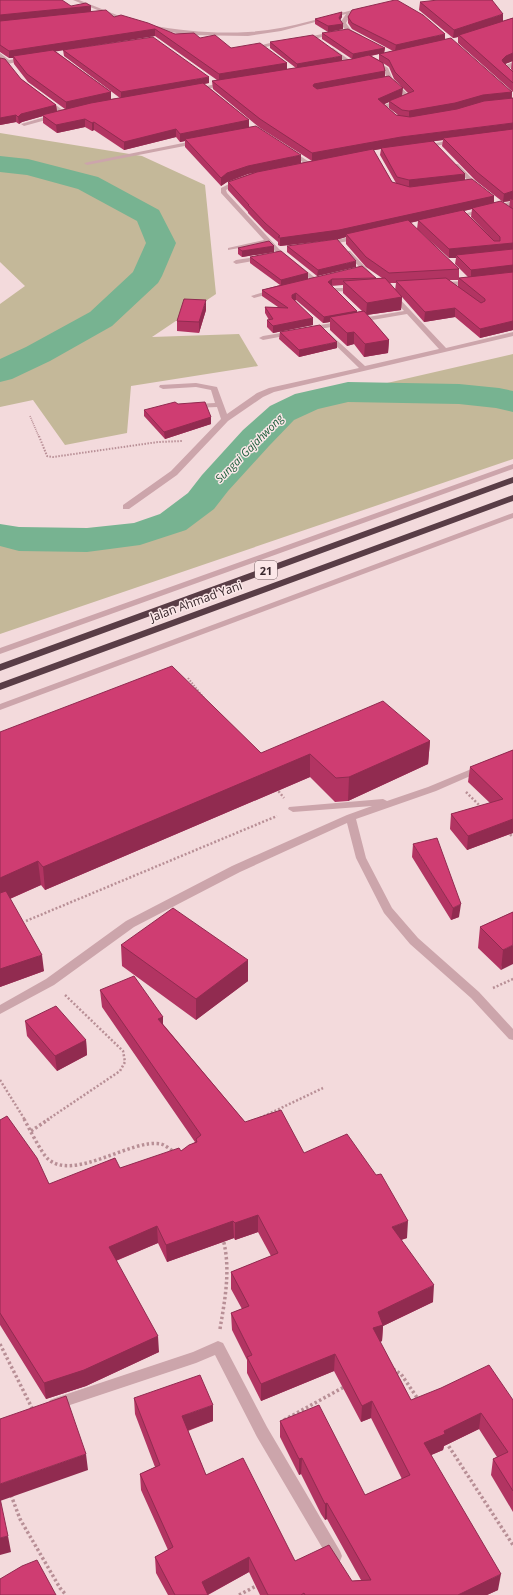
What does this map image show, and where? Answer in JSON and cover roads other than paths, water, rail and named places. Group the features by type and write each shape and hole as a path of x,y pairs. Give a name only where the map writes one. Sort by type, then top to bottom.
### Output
{"highway":[{"name":"Jalan Ahmad Yani","path":"0,668 513,480"},
{"name":"Jalan Ahmad Yani","path":"0,687 513,498"}],"street":[{"path":"75,0 108,14 138,24"},
{"path":"254,40 280,29 371,7"},
{"path":"350,12 343,23 349,31 362,38"},
{"path":"101,15 108,14"},
{"path":"145,26 186,33 254,40 291,41"},
{"path":"299,40 349,31"},
{"path":"171,36 186,33"},
{"path":"314,37 321,42"},
{"path":"254,40 266,50"},
{"path":"327,46 352,64"},
{"path":"0,55 8,62 11,70"},
{"path":"0,64 35,58"},
{"path":"379,58 368,61 386,69 390,81 409,98 384,105 382,107 393,116"},
{"path":"345,65 359,62"},
{"path":"509,77 506,69 508,66 513,64"},
{"path":"382,82 390,81"},
{"path":"190,90 215,83 232,83"},
{"path":"205,87 211,92"},
{"path":"40,96 64,114"},
{"path":"24,124 72,113"},
{"path":"420,146 466,140"},
{"path":"87,163 203,141"},
{"path":"434,144 440,149"},
{"path":"281,146 311,165"},
{"path":"451,161 484,192"},
{"path":"304,166 318,163"},
{"path":"247,178 225,187 223,189 224,193 280,252 319,280 308,282"},
{"path":"465,184 473,183"},
{"path":"449,219 497,203 513,203"},
{"path":"497,203 509,212"},
{"path":"464,215 469,221"},
{"path":"316,245 367,236"},
{"path":"230,249 268,241"},
{"path":"339,242 359,270 375,278"},
{"path":"236,262 267,257"},
{"path":"431,284 466,280 482,282"},
{"path":"446,283 457,292"},
{"path":"254,296 285,288"},
{"path":"394,288 387,288 444,350"},
{"path":"335,291 364,289"},
{"path":"263,338 361,317 409,312"},
{"path":"318,325 363,368"},
{"path":"126,507 174,473 225,419 260,395 272,390 363,368 513,334"},
{"path":"163,387 211,387 214,389 225,419"},
{"path":"185,407 219,405"},
{"path":"3,650 513,466"},
{"path":"0,707 513,515"},
{"path":"0,1010 50,982 92,950 130,924 236,869 351,817 397,801 493,763"},
{"path":"293,809 397,801"},
{"path":"351,817 361,858 388,910 414,941 475,995 513,1036"},
{"path":"33,1411 196,1357 218,1347 262,1432 343,1568"}],"waterway":[{"name":"Sungai Gajahwong","path":"0,164 28,167 88,183 149,216 161,243 147,276 101,319 38,354 0,372"},
{"name":"Sungai Gajahwong","path":"0,535 19,539 87,540 140,534 173,522 201,501 215,483 256,438 282,413 307,401 348,392 459,394 499,398 513,402"}]}
